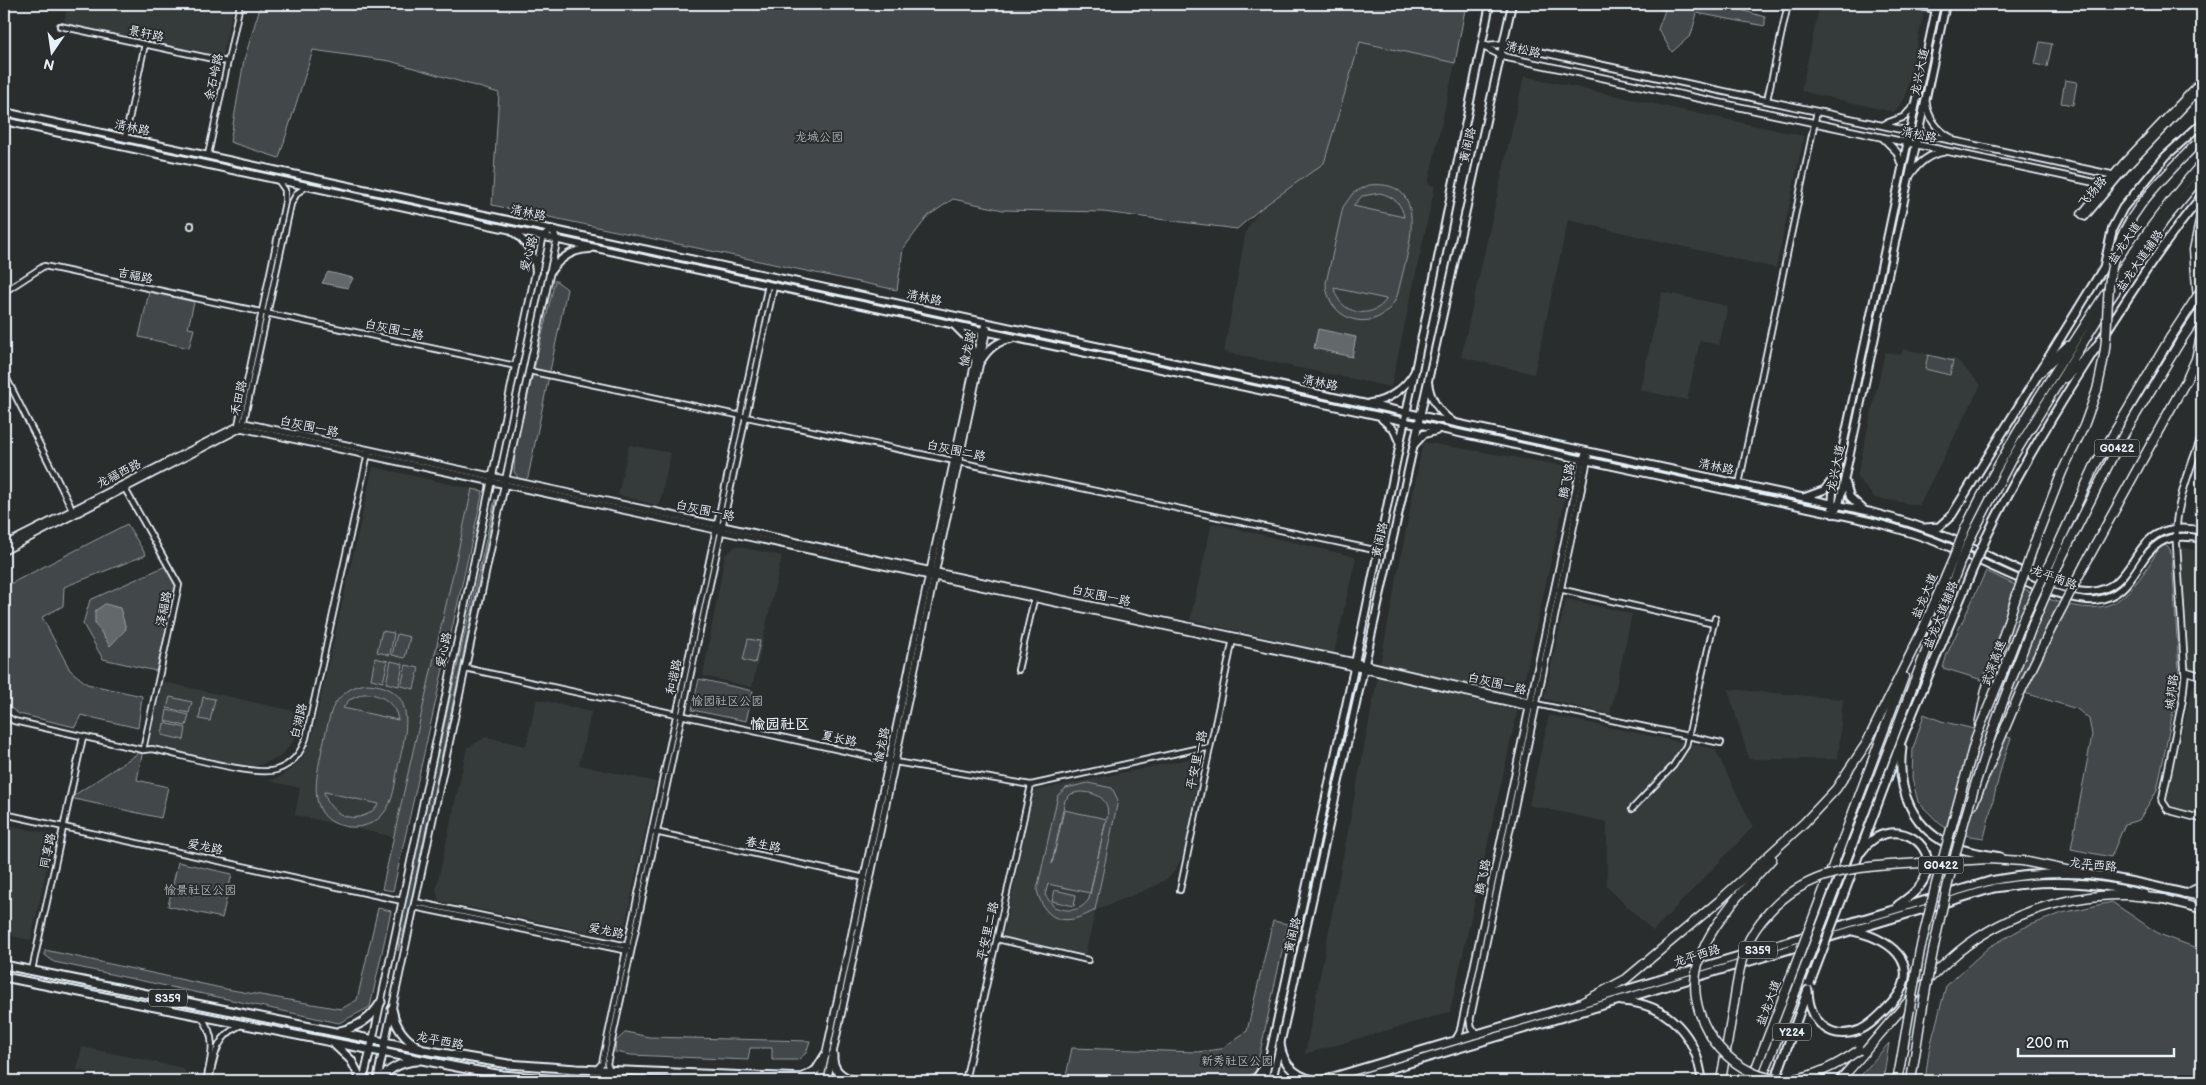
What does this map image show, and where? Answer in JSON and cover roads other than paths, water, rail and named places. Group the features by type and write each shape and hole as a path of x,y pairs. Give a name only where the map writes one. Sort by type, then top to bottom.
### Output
{"highway":[{"path":"1976,737 1994,666 2037,536 2062,472 2084,426 2097,390 2104,353 2110,275 2119,243 2128,222 2142,203 2202,138"},
{"name":"盐龙大道","path":"1761,1081 1958,559 2003,455 2140,240 2202,163"},
{"name":"盐龙大道","path":"1969,531 2054,389 2134,264 2164,221 2202,175"},
{"path":"1966,820 2028,676 2051,629 2187,379 2196,359 2201,336 2194,250 2202,212"},
{"name":"武深高速","path":"1897,1081 1920,950 1976,737 2023,620 2095,465 2170,338 2202,289"},
{"name":"武深高速","path":"1910,1081 1939,921 1966,820 2014,673 2061,559 2123,436 2202,308"},
{"path":"2038,374 2077,338"},
{"path":"2054,389 2095,349"},
{"name":"盐龙大道","path":"1751,1081 1922,631 1958,559"},
{"path":"1861,1052 1817,1073 1782,1080 1742,1067 1717,1046 1704,1026 1698,1006 1695,982 1696,971 1707,940 1738,896 1771,857 1836,789 1856,761 1922,631"},
{"path":"1582,1002 1611,988 1640,967 1771,857"},
{"path":"1721,1081 1740,968 1750,938 1764,917 1785,896 1809,881 1838,871 1988,859 2023,861 2084,874"},
{"path":"1839,1081 1861,1052 1951,958 1987,932 2014,918 2058,903 2127,895 2164,899"}],"main road":[{"name":"黄阁路","path":"1264,1081 1379,552 1490,4"},
{"name":"黄阁路","path":"1272,1081 1512,4"},
{"name":"龙兴大道","path":"1833,514 1839,505 1846,474 1946,4"},
{"name":"龙兴大道","path":"1833,514 1831,504 1937,7"},
{"name":"清林路","path":"4,112 1871,512"},
{"name":"清林路","path":"4,121 1833,514 1896,528 1947,546"},
{"name":"盐龙大道辅路","path":"1925,528 1938,527 1952,515 2104,267 2113,227 2123,208 2166,156 2202,124"},
{"name":"盐龙大道辅路","path":"1775,1081 1904,734 1986,538 2023,466 2095,349 2162,247 2202,196"},
{"path":"505,228 516,234 530,249 536,272"},
{"path":"550,272 560,260 575,251 598,248"},
{"path":"949,324 959,328 969,340 978,360 1000,342 1018,338"},
{"path":"1366,404 1374,403 1396,392 1407,382 1417,367"},
{"path":"1428,377 1430,392 1436,406 1446,417 1458,424"},
{"path":"1320,404 1322,394"},
{"path":"1374,415 1389,424 1394,430 1400,443 1400,451"},
{"path":"1411,453 1418,439 1424,434 1446,431"},
{"path":"1840,462 1848,464"},
{"path":"1800,497 1809,496 1824,490 1834,480 1838,472"},
{"path":"1846,474 1847,491 1850,497 1862,508 1871,512"},
{"name":"龙平南路","path":"1871,512 1925,528 2046,581 2086,592 2105,589 2117,582 2126,573 2144,545 2164,530 2199,531"},
{"name":"龙平南路","path":"1947,546 2064,596 2075,599 2097,600 2122,588 2156,544 2166,538 2202,539"},
{"path":"1904,734 1900,770 1902,786 1911,810 1926,829 1941,840 1958,848 2023,861"},
{"path":"1857,858 1871,841 1886,833 1903,833 1918,841 1926,857 1927,865 1924,880 1914,893 1893,909"},
{"name":"龙平西路","path":"1321,1081 1971,885 2008,878 2049,874 2084,874 2118,879 2202,897"},
{"name":"龙平西路","path":"1349,1081 1973,893 2037,882 2095,883 2202,909"},
{"path":"2183,905 2184,894"},
{"path":"1809,986 1810,1011 1818,1022 1830,1029 1844,1032 1867,1027 1897,997 1906,976 1903,959 1898,952 1881,940 1850,930"},
{"name":"龙平西路","path":"4,964 424,1050 508,1064 596,1070 879,1081"},
{"name":"龙平西路","path":"4,977 425,1061 503,1075 568,1081"},
{"path":"1616,1001 1640,1004 1661,1013 1677,1023 1693,1046 1702,1081"},
{"path":"332,1031 348,1029 362,1022 373,1014 381,1002"},
{"path":"392,1009 394,1018 401,1031 414,1044 424,1050"},
{"name":"爱心路","path":"363,1079 373,1039"},
{"name":"爱心路","path":"378,1080 386,1042"},
{"path":"330,1043 339,1048 351,1060 363,1079 368,1071 376,1073 378,1080 398,1066 413,1061 425,1061"},
{"path":"1280,1044 1284,1060 1292,1070 1306,1078 1321,1081"},
{"path":"797,1078 805,1077 816,1070 829,1055 839,1073 855,1080"},
{"path":"1255,1081 1268,1061"}],"street":[{"name":"余石岭路","path":"208,155 240,4"},
{"path":"1767,100 1788,4"},
{"path":"1906,4 1937,7"},
{"name":"景轩路","path":"60,26 227,62"},
{"path":"125,138 145,44"},
{"name":"清松路","path":"1482,46 1503,44 2115,176"},
{"name":"清松路","path":"1482,46 1500,56 2108,186"},
{"name":"飞扬路","path":"2108,186 2081,214 2085,217 2108,186 2115,176 2202,80"},
{"name":"飞扬路","path":"2115,176 2202,88"},
{"path":"1925,100 1934,123 1948,136 1957,141"},
{"path":"1881,125 1890,124 1904,117 1916,103"},
{"path":"1739,484 1817,111"},
{"path":"1882,137 1897,152 1902,170"},
{"path":"1908,180 1915,168 1926,158 1938,153 1951,152"},
{"name":"禾田路","path":"241,425 285,202 285,190 277,180"},
{"name":"禾田路","path":"241,425 268,314 291,204 297,192 308,186"},
{"name":"爱心路","path":"373,1039 536,272 544,237 552,229 557,240 386,1042"},
{"name":"吉福路","path":"4,292 44,266 268,314"},
{"name":"和谐路","path":"596,1070 602,1063 628,949 719,531 740,416 771,286"},
{"name":"和谐路","path":"720,524 746,417 771,286"},
{"name":"白灰围二路","path":"268,314 516,366"},
{"name":"愉龙路","path":"824,1080 986,322"},
{"path":"1067,349 1069,340"},
{"name":"白灰围二路","path":"529,370 1379,552"},
{"path":"4,373 74,512"},
{"name":"白灰围一路","path":"241,425 492,478 719,531 1034,595 1532,704"},
{"name":"龙福西路","path":"4,551 74,512 241,425"},
{"path":"2175,529 2188,475 2202,436"},
{"name":"腾飞路","path":"1454,1041 1460,1032 1587,451"},
{"name":"白湖路","path":"4,715 14,721 83,737 144,750 152,749 257,772 276,770 284,766 298,754 306,738 368,452"},
{"name":"白灰围一路","path":"505,481 720,524 933,574"},
{"name":"泽福路","path":"123,486 179,585 144,750"},
{"name":"龙福西路","path":"4,545 74,512"},
{"name":"城邦路","path":"2175,529 2185,672 2182,702 2162,801 2168,810 2202,819"},
{"path":"1558,588 1714,624"},
{"path":"1018,670 1034,595"},
{"path":"1632,809 1680,757 1688,736 1715,618"},
{"name":"平安里一路","path":"1180,890 1233,638"},
{"name":"夏长路","path":"465,668 892,761 1030,786 1195,749 1210,748"},
{"path":"2185,672 2202,676"},
{"path":"1532,704 1721,743"},
{"name":"腾飞路","path":"1478,1034 1471,1028 1470,1019 1532,704"},
{"name":"同享路","path":"32,970 83,737"},
{"name":"平安里二路","path":"965,1081 1030,786"},
{"name":"爱龙路","path":"4,814 402,901"},
{"name":"春生路","path":"654,832 867,878"},
{"path":"2184,894 2198,887 2202,888"},
{"name":"爱龙路","path":"415,905 628,949"},
{"path":"997,939 1088,960"},
{"name":"和谐路","path":"610,1070 607,1064 628,949"},
{"path":"200,1016 206,1023 212,1040 207,1081"},
{"path":"207,1081 220,1041 226,1034 241,1024"}],"district":[{"name":"愉园社区","path":"780,724"}],"park label":[{"name":"龙城公园","path":"819,137"},
{"name":"愉园社区公园","path":"727,701"},
{"name":"愉景社区公园","path":"200,890"},
{"name":"新秀社区公园","path":"1237,1061"}]}
